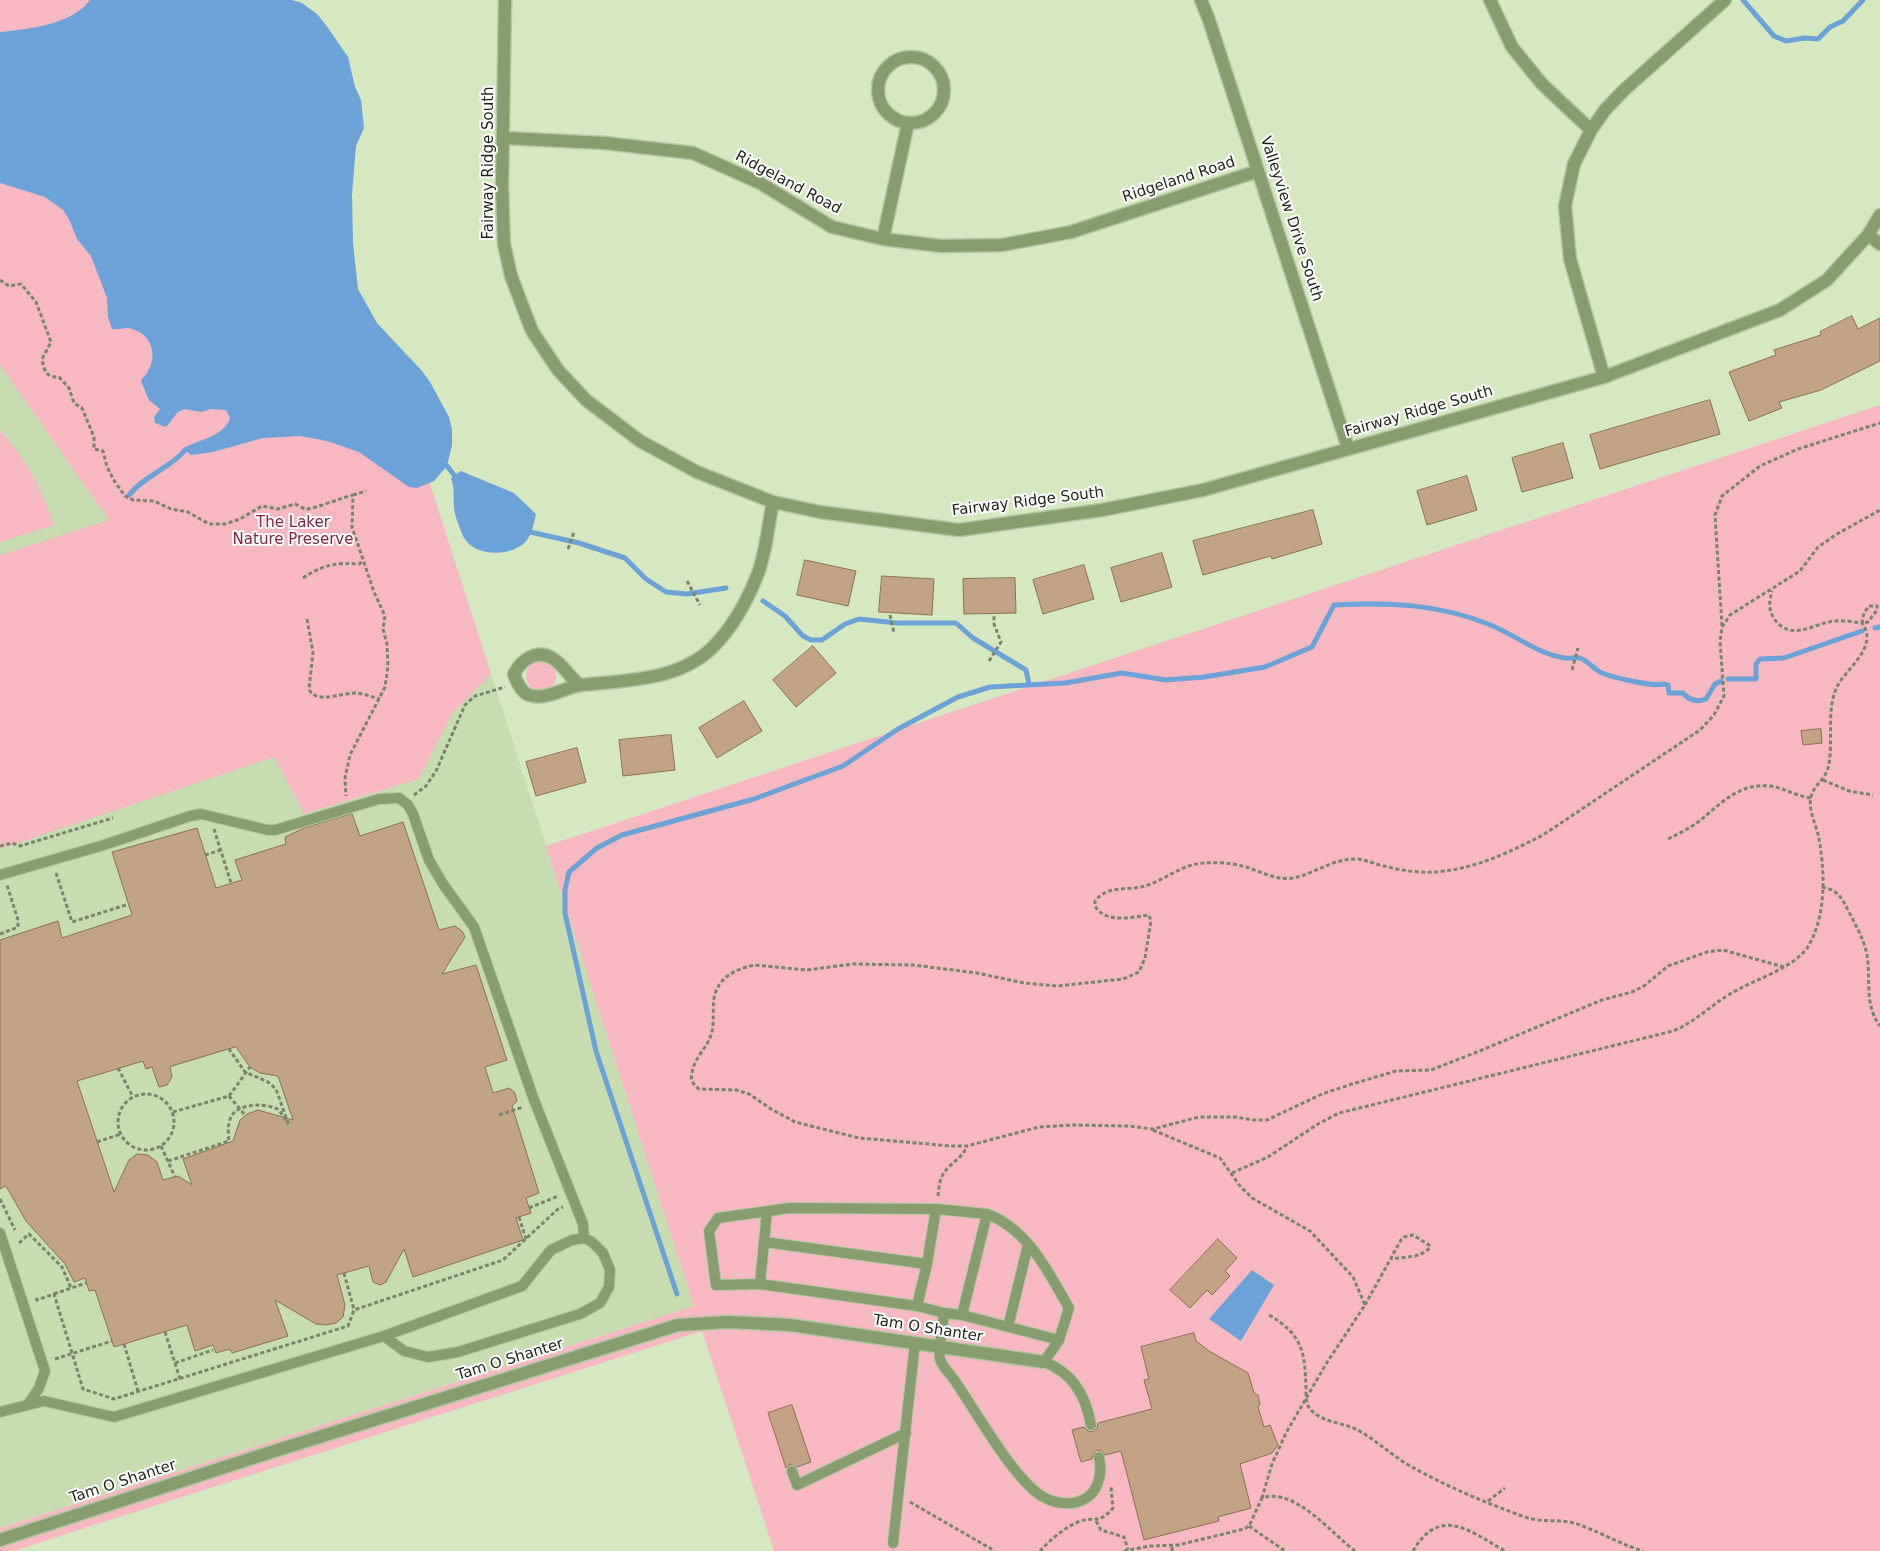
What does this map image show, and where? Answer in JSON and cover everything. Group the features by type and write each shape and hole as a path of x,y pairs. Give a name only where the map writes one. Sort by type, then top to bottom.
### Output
{"street":[{"name":"Fairway Ridge South","path":"505,0 502,186 504,234 511,276 532,332 558,370 586,400 640,441 697,472 773,502 820,512 959,530 1102,510 1194,492 1604,377 1780,310 1827,280 1868,235 1880,216"},
{"name":"Valleyview Drive South","path":"1201,0 1348,448"},
{"path":"1490,0 1512,47 1542,84 1591,130"},
{"path":"1604,377 1570,259 1565,206 1574,164 1591,130 1605,110 1623,91 1726,0"},
{"path":"913,57 926,60 936,68 942,80 944,92 940,105 932,115 921,122 908,123 895,120 885,111 879,100 877,87 881,75 889,65 900,58 913,57"},
{"path":"883,239 908,123"},
{"name":"Ridgeland Road","path":"504,138 604,143 693,153 760,183 832,227 883,239 942,246 1002,245 1071,232 1258,171"},
{"path":"1868,235 1880,244"},
{"path":"580,685 552,658 536,655 521,662 514,674 518,684 529,695 543,696 580,685 619,683 647,678 692,665 730,629 758,575 773,502"},
{"name":"Tam O Shanter","path":"0,1540 265,1454 678,1325 729,1322 790,1325 1044,1362"}],"lane":[{"path":"4,878 190,816 201,814 275,830 349,807 390,797 399,798 405,802 413,814 430,860 443,884 474,927 536,1103 583,1224 584,1238"},
{"path":"1059,1340 962,1315 944,1313 917,1306 760,1284 716,1285 709,1232 718,1218 790,1208 936,1209 987,1214 1003,1220 1041,1259 1069,1308 1059,1340 1044,1362 1057,1366 1071,1379 1084,1398 1091,1425"},
{"path":"917,1306 927,1264 936,1209"},
{"path":"760,1284 768,1211"},
{"path":"962,1315 987,1214"},
{"path":"0,1233 45,1372 40,1388 29,1403"},
{"path":"0,1410 44,1401 114,1417 384,1336 522,1286 551,1250 572,1240 584,1238 592,1242 603,1252 610,1270 610,1287 600,1303 580,1314 458,1352 428,1357 404,1351 384,1336"},
{"path":"764,1242 927,1264"},
{"path":"1008,1327 1028,1245"},
{"path":"944,1313 940,1359 1015,1468 1036,1492 1044,1498 1064,1503 1080,1501 1094,1491 1100,1476 1099,1457"},
{"path":"894,1543 915,1343"},
{"path":"792,1471 796,1485 906,1433"}],"path":[{"path":"0,280 9,286 18,284 24,286 34,297 51,342 42,359 46,373 51,377 59,377 69,388 72,399 82,408 94,437 94,449 103,451 107,467 125,496 133,500 154,501 171,509 192,513 209,524 225,524 249,516 262,506 278,509 294,504 306,509 317,508 328,501 366,492"},
{"path":"1365,1305 1353,1277 1329,1249 1310,1231 1252,1198 1240,1186 1220,1158 1210,1152 1153,1129 1128,1126 1056,1126 1039,1128 967,1146 859,1138 795,1122 749,1094 736,1090 699,1089 692,1082 691,1074 711,1035 716,989 732,973 755,964 807,970 853,964 913,965 977,973 1024,983 1057,986 1123,979 1135,975 1142,967 1148,943 1150,917 1116,918 1106,916 1095,906 1099,897 1106,892 1150,884 1183,869 1203,863 1241,866 1272,876 1293,878 1344,860 1362,860 1384,866 1429,872 1460,868 1502,855 1543,835 1700,730 1714,715 1724,696 1720,658 1722,627 1715,515 1722,496 1760,466 1798,449 1880,423"},
{"path":"349,807 345,778 350,755 360,732 380,699 385,687 388,666 387,644 383,629 385,616 363,561 352,527 353,495"},
{"path":"1722,627 1730,615 1740,607 1772,591 1800,571 1818,547 1880,510"},
{"path":"568,549 574,532"},
{"path":"303,578 327,565 347,562 359,564 363,561"},
{"path":"687,582 700,605"},
{"path":"1772,591 1768,604 1771,614 1776,622 1788,631 1796,631 1836,621 1862,623 1868,622 1874,615 1877,606 1866,608 1862,623"},
{"path":"890,615 894,633"},
{"path":"989,660 999,647 1001,637 995,629 994,616"},
{"path":"307,619 312,652 309,689 311,694 334,696 354,693 380,699"},
{"path":"1232,1173 1268,1157 1318,1124 1339,1113 1673,1031 1688,1024 1714,1004 1744,985 1784,967 1808,947 1816,932 1821,910 1822,887 1819,846 1811,798 1815,788 1823,780 1828,768 1832,710 1836,688 1858,664 1868,647 1868,631 1862,623"},
{"path":"1572,670 1578,648"},
{"path":"405,802 426,786 436,771 465,705 475,696 518,684"},
{"path":"1823,780 1848,791 1873,795"},
{"path":"1668,839 1702,819 1728,796 1746,788 1770,786 1796,796 1811,798"},
{"path":"0,846 12,843 20,846 113,818"},
{"path":"215,824 214,829 231,883"},
{"path":"205,855 221,850"},
{"path":"55,869 72,922 129,904"},
{"path":"4,878 15,882"},
{"path":"0,934 18,927 18,920 4,878"},
{"path":"1822,887 1831,889 1841,896 1864,942 1869,971 1870,1005 1880,1026"},
{"path":"1153,1129 1199,1117 1236,1117 1267,1120 1322,1094 1352,1084 1396,1071 1431,1070 1602,1000 1632,992 1644,986 1668,966 1708,952 1723,950 1784,967"},
{"path":"168,1161 229,1141 227,1128 232,1114 239,1108 263,1105 278,1109 288,1123 276,1090 268,1082 246,1072 229,1049"},
{"path":"173,1112 229,1096 250,1066"},
{"path":"118,1068 133,1097"},
{"path":"142,1094 161,1097 173,1112 173,1131 161,1146 144,1150 135,1148 121,1134 118,1119 120,1110 133,1097 142,1094"},
{"path":"229,1096 245,1115"},
{"path":"499,1114 536,1103"},
{"path":"97,1142 121,1134"},
{"path":"161,1146 175,1177"},
{"path":"936,1209 940,1181 944,1172 965,1151 967,1146"},
{"path":"529,1208 571,1192"},
{"path":"0,1199 12,1221 22,1252"},
{"path":"354,1310 503,1260 558,1209 575,1203"},
{"path":"519,1217 526,1239"},
{"path":"19,1242 29,1234 62,1267 71,1288"},
{"path":"1249,1526 1262,1498 1272,1464 1286,1433 1306,1402 1326,1364 1365,1305 1391,1259 1402,1240 1407,1236 1419,1237 1429,1244 1430,1248 1423,1254 1391,1259"},
{"path":"54,1294 83,1389 114,1399 348,1326 354,1310 344,1273"},
{"path":"34,1290 37,1300 86,1283"},
{"path":"1268,1315 1284,1324 1298,1339 1304,1358 1306,1402 1312,1411 1324,1419 1358,1430 1409,1465 1462,1492 1531,1519 1561,1520 1579,1524 1615,1542 1643,1551"},
{"path":"165,1332 180,1378"},
{"path":"43,1364 112,1342"},
{"path":"124,1344 138,1391"},
{"path":"175,1363 213,1350"},
{"path":"1040,1551 1059,1533 1079,1522 1096,1521 1113,1508 1110,1482 1100,1476"},
{"path":"1488,1501 1505,1488"},
{"path":"899,1495 996,1551"},
{"path":"1262,1498 1274,1497 1307,1509 1355,1551"},
{"path":"1096,1521 1102,1530 1124,1536 1126,1551 1150,1546 1172,1546 1249,1526 1285,1551"},
{"path":"1413,1551 1428,1532 1440,1525 1449,1524 1465,1529 1505,1551"},
{"path":"1172,1546 1172,1551"}],"shaded area":[{"path":"0,0 386,347 694,1306 0,1528"}],"green space":[{"name":"The Laker Nature Preserve","path":"0,0 105,0 386,347 491,674 452,714 418,779 304,814 274,757 0,849 0,555 109,520 0,365"},
{"path":"1880,405 1880,1551 774,1551 702,1331 13,1551 0,1551 0,1528 694,1306 546,846"},
{"path":"0,430 32,474 44,498 54,525 0,542"},
{"path":"541,661 547,662 555,670 555,682 547,690 541,691 535,690 527,682 526,676 527,670 535,662"}],"water":[{"path":"90,0 292,0 302,3 317,14 326,25 348,57 355,87 361,100 364,128 356,146 352,194 353,243 358,289 377,323 430,382 449,417 452,429 452,445 447,466 434,481 417,488 409,487 359,452 327,441 300,436 263,438 213,452 191,455 185,450 186,447 223,429 230,418 226,410 211,409 202,412 184,409 178,412 166,427 155,423 154,417 160,409 149,400 141,381 151,364 152,350 150,344 142,333 135,330 128,328 112,329 108,317 107,298 91,256 77,239 63,210 45,197 0,183 0,32 36,27 61,20 72,15"},
{"path":"461,471 514,493 536,514 530,535 522,545 507,551 490,553 474,548 468,543 457,521 451,479"},
{"path":"1252,1270 1274,1285 1241,1341 1209,1319"}],"building":[{"path":"1852,316 1858,329 1880,318 1880,361 1821,390 1779,402 1782,408 1749,421 1729,372 1776,355 1774,350 1821,335 1820,332"},
{"path":"1710,400 1720,434 1600,469 1590,435"},
{"path":"1563,443 1573,478 1522,492 1512,458"},
{"path":"1467,476 1477,510 1427,525 1417,491"},
{"path":"1313,510 1322,544 1272,559 1271,556 1203,575 1193,541"},
{"path":"1162,553 1172,587 1121,602 1111,568"},
{"path":"805,560 856,571 848,606 797,595"},
{"path":"1084,565 1094,599 1043,614 1033,580"},
{"path":"882,576 934,579 932,615 879,612"},
{"path":"1015,578 1016,613 964,614 963,579"},
{"path":"813,646 836,673 796,707 773,680"},
{"path":"744,701 762,731 717,758 699,728"},
{"path":"1821,729 1822,743 1803,745 1801,731"},
{"path":"671,735 675,770 623,776 619,740"},
{"path":"577,748 586,782 536,796 526,762"},
{"path":"352,814 360,836 403,822 439,930 455,926 462,931 465,937 442,974 476,965 507,1060 485,1067 493,1093 509,1088 515,1093 517,1101 512,1106 539,1193 526,1198 531,1213 516,1218 523,1240 413,1277 404,1249 386,1282 380,1285 373,1282 369,1266 337,1275 345,1305 343,1317 336,1323 316,1324 275,1300 288,1336 232,1353 230,1349 216,1353 213,1345 195,1351 187,1325 114,1347 95,1290 89,1291 85,1278 74,1282 65,1264 26,1221 6,1186 0,1189 0,940 58,921 62,938 132,915 112,852 197,828 216,888 242,880 235,860 286,844 285,837 304,828","holes":["236,1047 250,1067 260,1073 278,1076 293,1120 258,1110 247,1114 240,1120 233,1141 183,1159 192,1185 178,1176 163,1180 157,1162 148,1155 137,1154 129,1160 114,1192 77,1081 143,1061 146,1069 152,1067 159,1087 167,1085 172,1077 170,1067"]},
{"path":"1218,1239 1237,1258 1225,1271 1230,1276 1212,1295 1207,1290 1190,1308 1170,1290"},
{"path":"1194,1333 1196,1341 1209,1351 1248,1373 1254,1393 1258,1395 1260,1404 1258,1407 1264,1427 1270,1425 1278,1445 1272,1453 1240,1464 1251,1508 1218,1517 1219,1521 1144,1540 1121,1451 1105,1455 1102,1451 1097,1450 1093,1454 1092,1459 1081,1462 1072,1430 1084,1427 1088,1431 1093,1432 1097,1428 1098,1423 1152,1409 1144,1380 1149,1379 1141,1347"},
{"path":"792,1405 811,1462 797,1467 790,1464 786,1468 768,1413"}],"waterway":[{"path":"1743,0 1774,36 1786,41 1804,38 1818,39 1830,27 1843,21 1863,0"},
{"path":"129,495 135,488 180,456 185,450"},
{"path":"447,466 458,480"},
{"path":"526,531 579,543 625,558 646,579 666,592 687,594 726,588"},
{"path":"763,601 785,616 803,636 811,640 822,640 845,624 859,619 897,623 956,623 973,638 1026,670 1029,684"},
{"path":"677,1294 596,1051 565,913 565,890 569,872 597,848 622,835 754,799 843,766 898,729 958,697 990,687 1065,683 1122,673 1166,680 1204,677 1265,667 1312,647 1334,605 1393,604 1451,612 1498,628 1535,648 1555,656 1580,658 1599,672 1643,683 1665,684 1668,685 1669,693 1683,693 1696,701 1706,699 1715,684 1721,681"},
{"path":"1875,628 1880,627"},
{"path":"1728,679 1756,679 1756,664 1760,659 1784,658 1862,631"}]}
